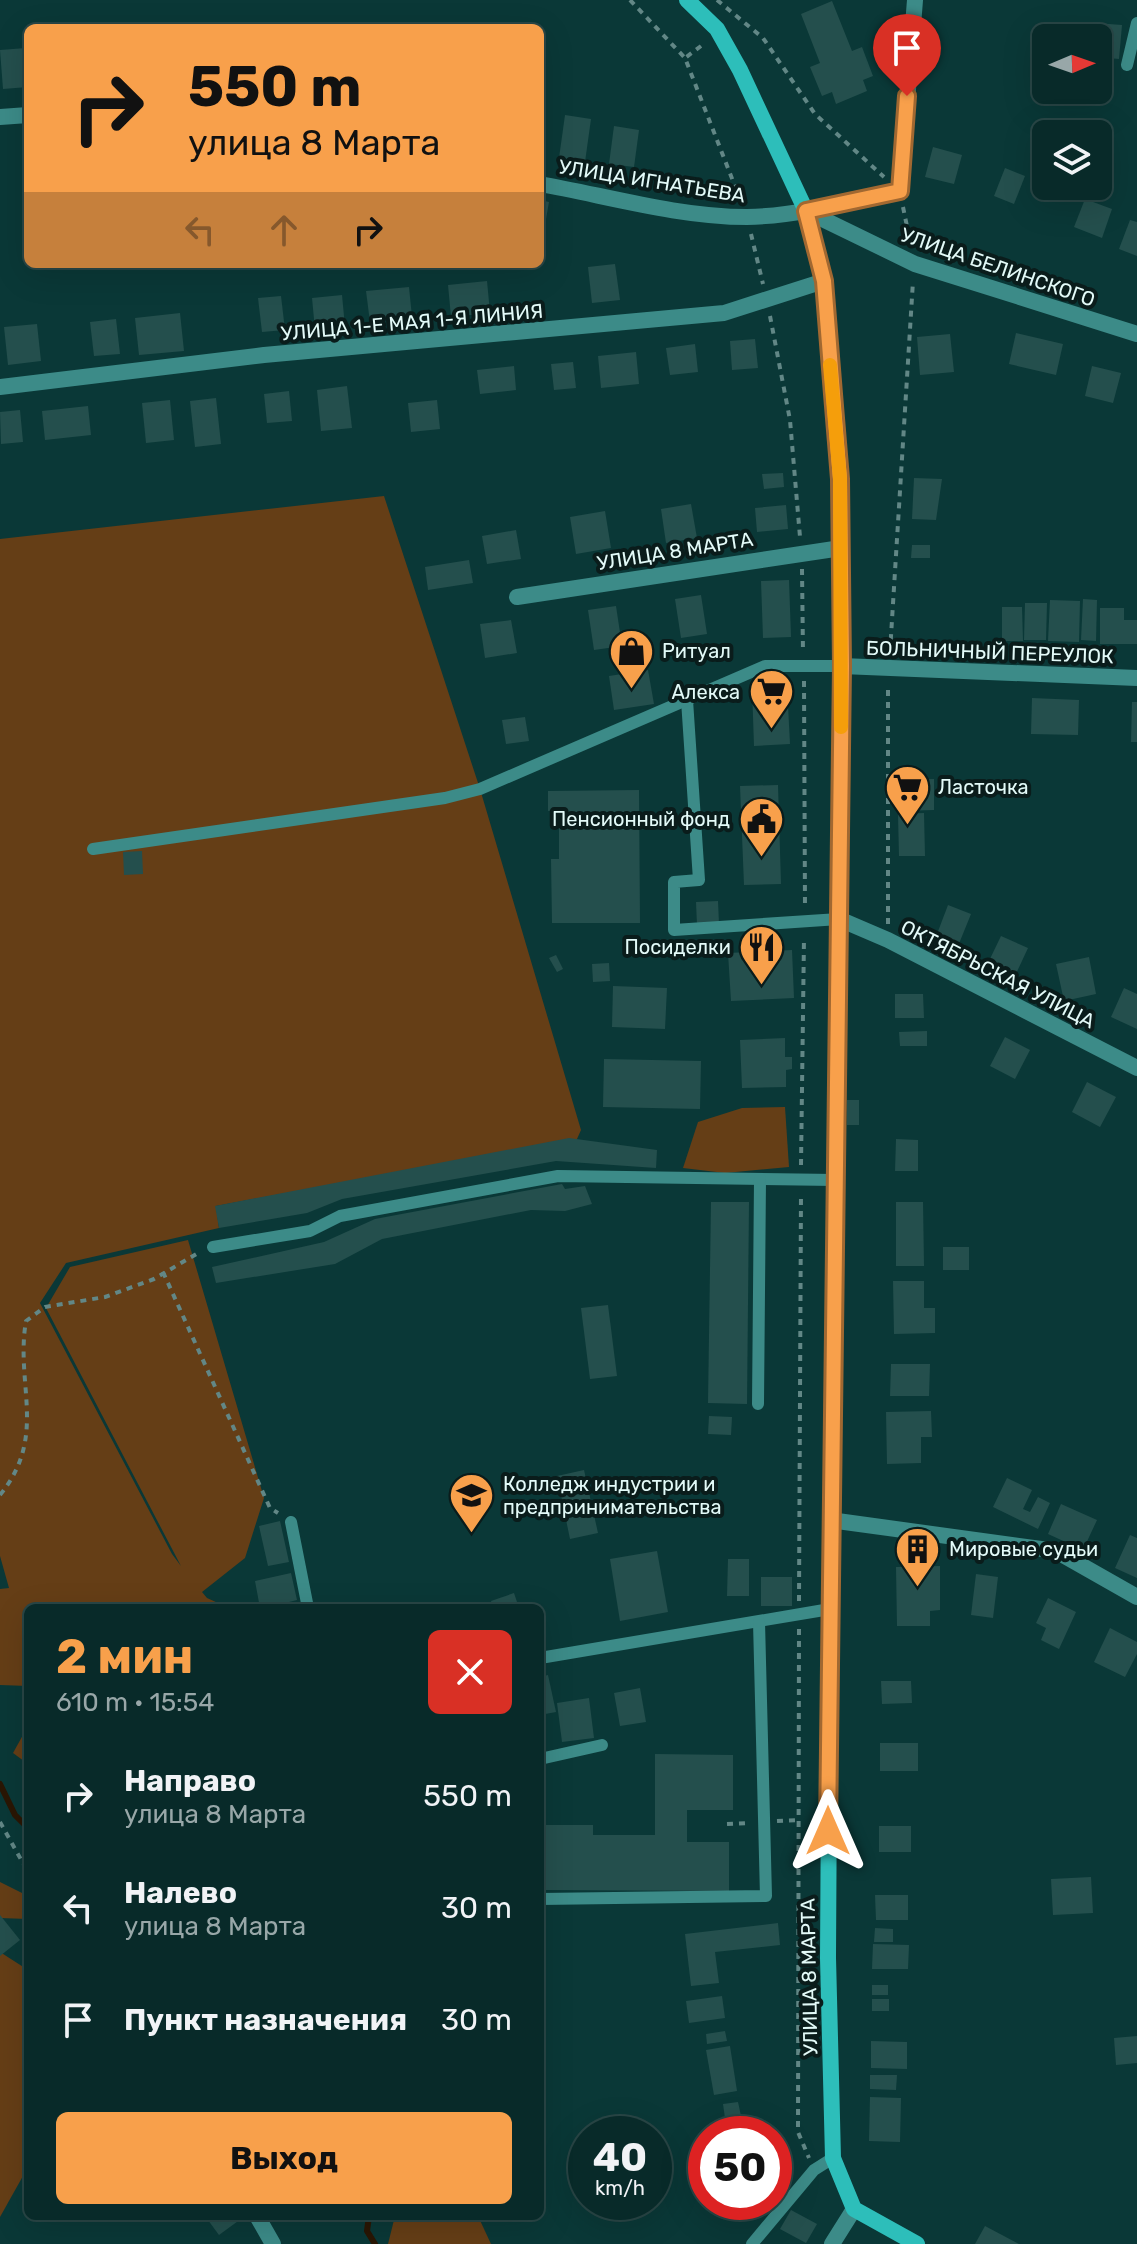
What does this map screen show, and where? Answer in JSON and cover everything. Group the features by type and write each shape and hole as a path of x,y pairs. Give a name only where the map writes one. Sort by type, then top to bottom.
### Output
{"main road":[{"name":"УЛИЦА 8 МАРТА","path":"687,0 717,29 806,211 824,281 840,479 842,666 830,1520 828,1958 833,2158"},
{"path":"833,2158 854,2209 917,2244"}],"street":[{"path":"806,211 900,191 915,0"},
{"path":"0,117 24,115"},
{"name":"УЛИЦА ИГНАТЬЕВА","path":"544,185 680,209 747,217 806,211"},
{"name":"УЛИЦА БЕЛИНСКОГО","path":"806,211 915,264 1137,334"},
{"name":"УЛИЦА 1-Е МАЯ 1-Я ЛИНИЯ","path":"0,387 264,355 724,313 824,281"},
{"name":"УЛИЦА 8 МАРТА","path":"517,597 841,548"},
{"name":"БОЛЬНИЧНЫЙ ПЕРЕУЛОК","path":"842,666 1137,678"},
{"name":"ОКТЯБРЬСКАЯ УЛИЦА","path":"839,919 888,940 1137,1068"},
{"path":"830,1520 1056,1551 1137,1597"},
{"path":"832,2244 854,2209"},
{"path":"259,2220 273,2244"}],"lane":[{"path":"1127,65 1137,23"},
{"path":"93,849 469,792 765,666 842,666"},
{"path":"687,700 699,880 674,882 674,930 839,919"},
{"path":"213,1247 310,1231 340,1216 558,1176 835,1180"},
{"path":"758,1404 760,1179"},
{"path":"291,1522 307,1604"},
{"path":"544,1657 830,1609"},
{"path":"544,1902 766,1896 759,1622"},
{"path":"544,1758 602,1745"},
{"path":"752,2244 814,2170 833,2158"}],"path":[{"path":"630,0 685,58 747,217 767,298 790,420 801,552 804,664 798,2132 814,2170"},
{"path":"717,0 763,38 815,114 900,191 915,264 888,670 888,940"},
{"path":"685,58 701,46"},
{"path":"0,1495 9,1483 29,1431 22,1346 26,1321 45,1307 105,1297 154,1279 187,1256 213,1247"},
{"path":"163,1272 270,1508 291,1522"},
{"path":"0,1822 24,1865"}],"shaded area":[{"path":"384,496 480,789 581,1130 577,1139 216,1206 219,1228 66,1263 40,1303 181,1566 46,1308 70,1267 188,1240 264,1498 245,1558 202,1592 220,1604 24,1604 24,1686 0,1685 0,1589 9,1588 0,1556 0,539"},
{"path":"785,1107 789,1167 725,1173 683,1168 698,1122 742,1108"},
{"path":"24,1733 24,1761 13,1753"},
{"path":"0,1882 24,1894 24,1919 0,1918"},
{"path":"0,1952 24,1967 24,2174 0,2217"},
{"path":"394,2220 480,2220 491,2244 388,2244"}],"building":[{"path":"832,1 852,51 862,47 873,76 863,80 867,91 836,104 832,92 822,96 810,67 820,63 801,14"},
{"path":"1112,24 1122,25 1119,59 1112,58"},
{"path":"24,48 24,87 3,89 0,50"},
{"path":"565,115 591,119 585,162 559,158"},
{"path":"614,126 639,130 634,167 609,164"},
{"path":"933,147 962,155 954,184 925,177"},
{"path":"1005,168 1025,176 1014,204 994,196"},
{"path":"1085,200 1112,209 1102,238 1074,227"},
{"path":"544,201 549,202 544,230"},
{"path":"1130,220 1137,222 1137,256 1119,249"},
{"path":"615,264 620,300 592,303 588,267"},
{"path":"487,281 490,313 451,317 448,285"},
{"path":"409,287 412,317 370,322 366,291"},
{"path":"342,295 345,327 315,330 312,298"},
{"path":"281,296 285,330 262,332 258,298"},
{"path":"180,313 184,351 139,355 135,318"},
{"path":"116,319 120,354 94,356 90,322"},
{"path":"37,324 41,361 8,365 4,327"},
{"path":"1016,333 1063,344 1056,375 1009,364"},
{"path":"950,334 954,372 920,375 917,337"},
{"path":"755,339 758,368 732,370 730,341"},
{"path":"695,344 698,372 670,375 666,348"},
{"path":"636,352 639,384 601,388 598,356"},
{"path":"573,362 576,388 554,390 551,364"},
{"path":"514,366 516,390 480,394 477,370"},
{"path":"1092,366 1121,373 1113,403 1085,396"},
{"path":"347,386 352,428 321,431 317,390"},
{"path":"289,391 292,421 267,423 264,394"},
{"path":"216,398 221,444 195,447 190,401"},
{"path":"170,400 174,440 146,443 142,403"},
{"path":"437,400 440,429 411,432 408,403"},
{"path":"88,406 91,435 45,440 42,411"},
{"path":"20,410 23,442 1,444 0,412"},
{"path":"783,473 784,487 764,489 762,474"},
{"path":"914,478 942,479 936,520 912,519"},
{"path":"691,504 697,538 666,543 661,509"},
{"path":"786,505 788,529 757,532 755,508"},
{"path":"605,511 611,548 576,554 570,517"},
{"path":"516,530 521,559 487,564 482,536"},
{"path":"912,545 930,545 930,558 911,558"},
{"path":"469,560 473,583 428,590 425,567"},
{"path":"789,580 791,637 763,638 761,581"},
{"path":"701,595 707,634 681,638 675,599"},
{"path":"1083,599 1097,600 1096,641 1081,640"},
{"path":"1050,600 1080,601 1079,642 1048,641"},
{"path":"1025,603 1047,603 1046,640 1024,640"},
{"path":"616,606 622,646 594,650 588,610"},
{"path":"1002,607 1022,607 1023,641 1002,641"},
{"path":"1100,608 1124,608 1124,620 1137,620 1137,644 1100,644"},
{"path":"511,620 517,653 485,658 480,624"},
{"name":"Ритуал","path":"648,670 654,704 614,710 609,676"},
{"path":"787,686 790,744 754,746 752,687"},
{"path":"1032,698 1079,700 1078,735 1031,734"},
{"path":"1132,702 1137,702 1137,742 1131,742"},
{"path":"525,717 529,741 506,744 502,720"},
{"path":"934,779 934,810 902,811 901,780"},
{"name":"Пенсионный фонд","path":"778,785 781,884 744,885 740,786"},
{"path":"639,790 640,923 552,923 551,859 559,859 559,810 548,811 548,791"},
{"path":"924,813 925,856 899,856 898,814"},
{"path":"142,851 143,874 124,875 123,852"},
{"path":"718,901 719,924 697,925 696,902"},
{"path":"948,905 971,914 956,951 934,942"},
{"path":"1001,936 1028,948 1015,976 988,963"},
{"name":"Посиделки","path":"792,950 794,998 731,1001 728,953"},
{"path":"556,955 563,969 557,972 549,958"},
{"path":"1089,957 1096,994 1064,1001 1056,964"},
{"path":"609,963 610,981 593,982 592,964"},
{"path":"613,986 667,988 665,1029 612,1027"},
{"path":"1124,988 1137,994 1137,1029 1111,1017"},
{"path":"895,994 923,994 924,1018 895,1018"},
{"path":"927,1031 927,1046 900,1046 899,1032"},
{"path":"1005,1037 1030,1050 1015,1079 990,1066"},
{"path":"785,1038 785,1057 792,1057 792,1069 786,1070 786,1087 742,1088 740,1040"},
{"path":"604,1059 701,1061 700,1109 603,1107"},
{"path":"1087,1082 1116,1097 1100,1127 1072,1112"},
{"path":"847,1100 859,1100 859,1125 847,1125"},
{"path":"569,1138 657,1150 656,1168 556,1161 342,1199 307,1213 219,1228 215,1206"},
{"path":"896,1139 918,1140 918,1171 895,1171"},
{"path":"562,1184 565,1189 585,1186 592,1204 565,1211 531,1210 382,1239 335,1264 216,1283 212,1267 324,1242 375,1219"},
{"path":"711,1202 749,1202 747,1404 708,1403"},
{"path":"896,1202 923,1202 924,1266 896,1266"},
{"path":"943,1247 969,1247 969,1270 943,1270"},
{"path":"893,1281 924,1281 924,1308 935,1308 935,1333 894,1334"},
{"path":"608,1305 617,1376 590,1379 581,1308"},
{"path":"891,1364 930,1364 929,1396 890,1396"},
{"path":"931,1411 932,1437 921,1437 921,1463 887,1464 886,1412"},
{"path":"709,1416 732,1417 731,1435 708,1434"},
{"path":"584,1470 598,1533 570,1539 557,1476"},
{"path":"1007,1478 1032,1490 1023,1509 1030,1512 1038,1497 1050,1503 1038,1529 993,1507"},
{"path":"1061,1504 1097,1520 1083,1550 1048,1534"},
{"path":"280,1521 289,1562 268,1566 259,1526"},
{"path":"1130,1535 1137,1538 1137,1578 1115,1568"},
{"path":"657,1551 668,1612 620,1621 610,1559"},
{"path":"728,1559 749,1559 749,1596 727,1596"},
{"name":"Мировые судьи","path":"940,1566 940,1610 930,1611 930,1626 897,1626 896,1567"},
{"path":"291,1573 297,1600 285,1604 259,1604 255,1581"},
{"path":"976,1574 998,1577 993,1618 971,1615"},
{"path":"761,1577 792,1577 792,1606 761,1606"},
{"path":"514,1593 518,1604 492,1604 491,1601"},
{"path":"1048,1598 1076,1612 1059,1649 1041,1640 1046,1628 1036,1623"},
{"path":"1110,1628 1137,1642 1137,1654 1125,1677 1094,1662"},
{"path":"548,1675 556,1712 544,1714 544,1676"},
{"path":"881,1681 911,1681 912,1703 882,1704"},
{"path":"640,1688 646,1722 620,1726 614,1693"},
{"path":"589,1698 594,1738 562,1742 557,1703"},
{"path":"880,1743 918,1743 918,1771 880,1771"},
{"path":"655,1754 733,1755 733,1810 687,1810 687,1842 729,1842 729,1891 546,1890 546,1825 593,1825 593,1835 655,1835"},
{"path":"879,1826 911,1826 911,1852 879,1852"},
{"path":"1091,1877 1093,1913 1053,1915 1051,1879"},
{"path":"875,1895 908,1895 908,1920 876,1920"},
{"path":"0,1915 20,1940 0,1956"},
{"path":"778,1923 780,1945 715,1952 719,1983 691,1986 685,1934"},
{"path":"875,1928 893,1929 893,1942 874,1942"},
{"path":"873,1944 909,1945 908,1969 872,1969"},
{"path":"872,1985 888,1985 888,1995 872,1995"},
{"path":"722,1996 725,2018 689,2023 686,2001"},
{"path":"872,1999 889,1999 889,2011 872,2011"},
{"path":"725,2031 727,2041 707,2044 706,2034"},
{"path":"1137,2036 1137,2063 1116,2065 1114,2038"},
{"path":"871,2041 907,2042 907,2069 871,2068"},
{"path":"730,2046 737,2091 714,2095 706,2050"},
{"path":"870,2075 897,2075 896,2090 870,2089"},
{"path":"870,2097 901,2098 900,2142 869,2141"},
{"path":"738,2102 741,2116 725,2116 723,2104"},
{"path":"792,2211 817,2224 806,2243 780,2229 785,2220 792,2220"},
{"path":"208,2220 240,2220 219,2235"},
{"path":"985,2226 1019,2244 975,2244"}],"waterway":[{"path":"0,1784 15,1815 24,1824"},
{"path":"368,2220 367,2231 375,2244"}],"slow traffic":[{"path":"830,365 840,479 841,727"}],"place":[{"name":"Ритуал","path":"631,690"},
{"name":"Алекса","path":"771,731"},
{"name":"Ласточка","path":"907,826"},
{"name":"Пенсионный фонд","path":"761,858"},
{"name":"Посиделки","path":"762,986"},
{"name":"Колледж индустрии и предпринимательства","path":"472,1535"},
{"name":"Мировые судьи","path":"918,1588"}],"route":[{"path":"828,1831 842,666 840,479 824,281 806,211 900,191 907,96"}]}
